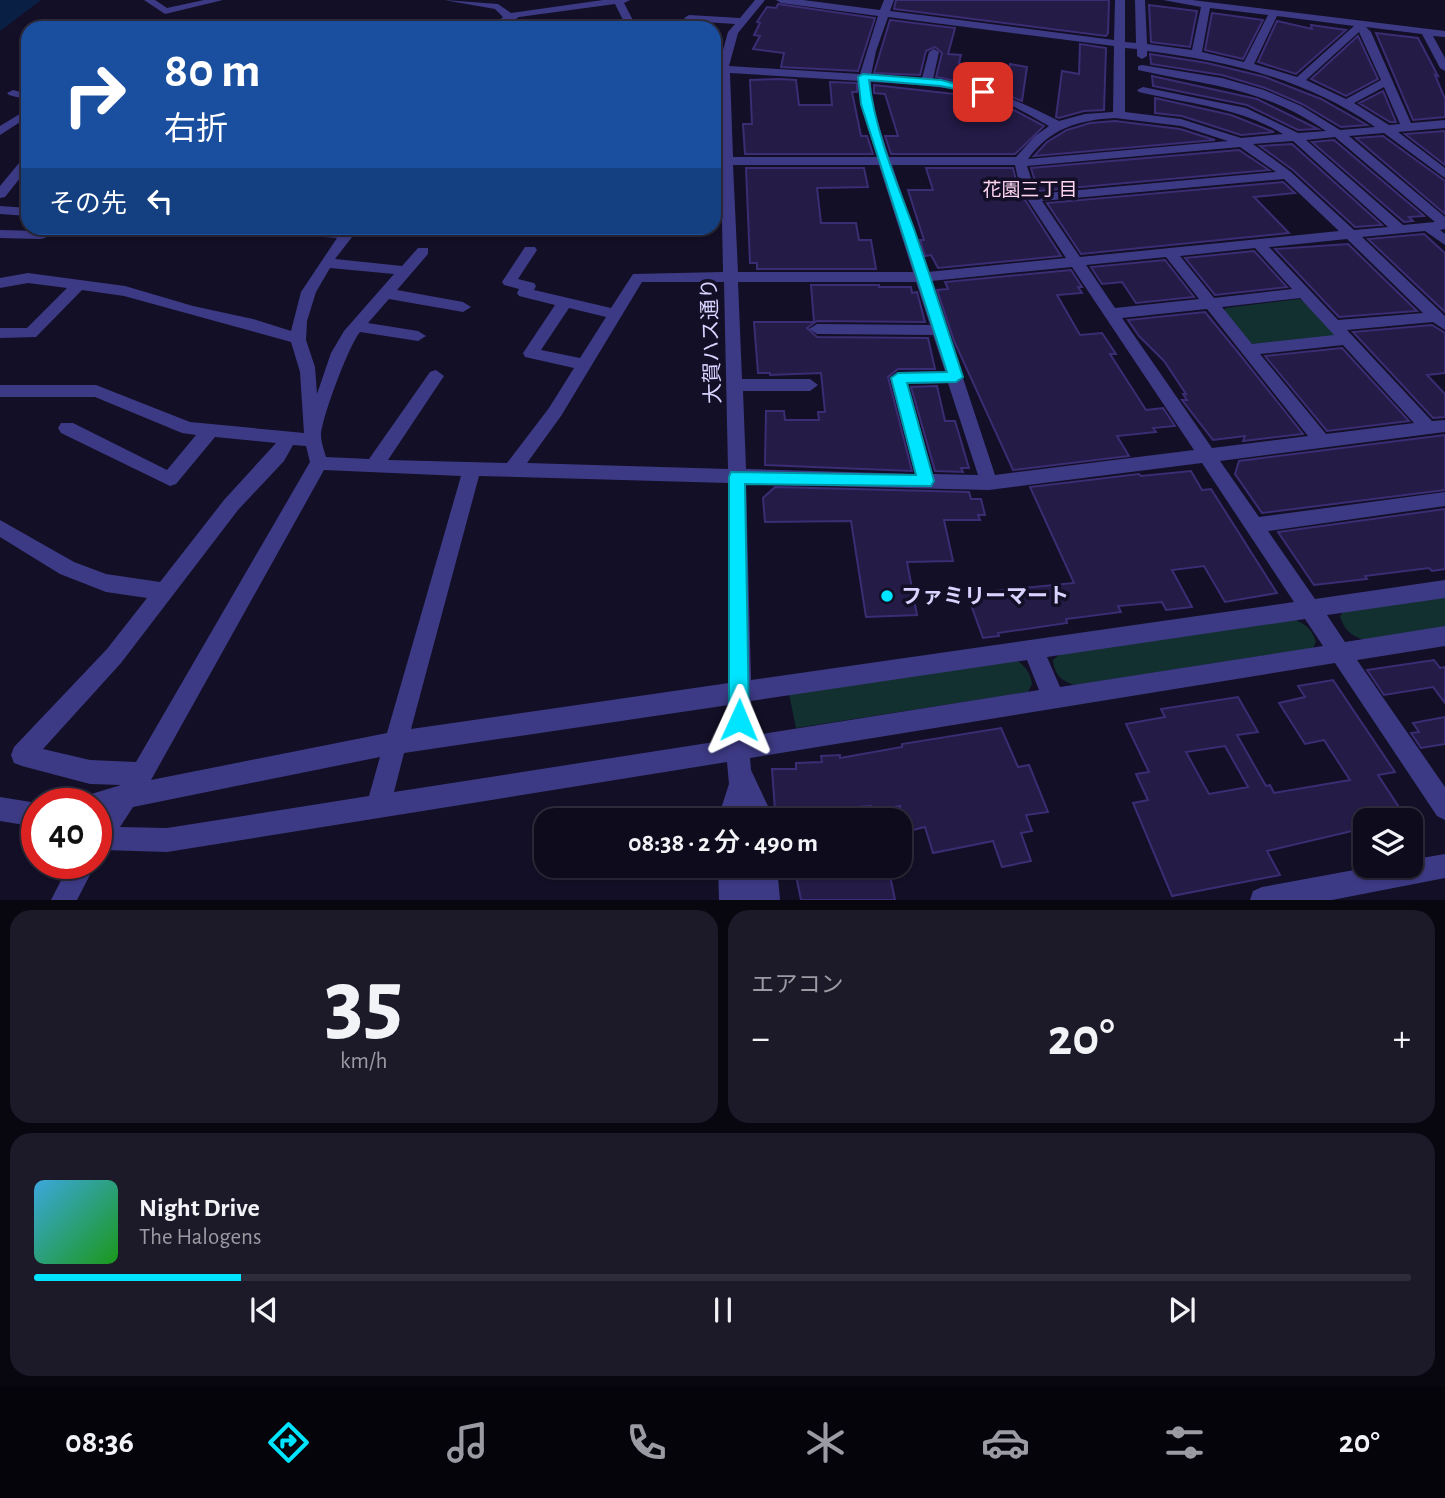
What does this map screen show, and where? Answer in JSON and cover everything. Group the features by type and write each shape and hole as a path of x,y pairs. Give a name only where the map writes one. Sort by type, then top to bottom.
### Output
{"street":[{"path":"149,0 164,11 218,0"},
{"path":"449,0 498,7 509,17"},
{"path":"619,0 629,21"},
{"path":"504,21 509,17 625,0"},
{"name":"大賀ハス通り","path":"721,185 727,161 721,66 733,32 760,0"},
{"path":"781,0 887,7 1196,54 1248,65 1299,81 1346,103 1387,129 1445,174"},
{"path":"1119,115 1120,0"},
{"path":"1140,0 1144,116"},
{"path":"1168,0 1445,34"},
{"path":"1196,54 1206,5"},
{"path":"887,7 870,47 863,77 866,104 925,277 989,483"},
{"path":"1248,65 1274,13"},
{"path":"690,18 741,21"},
{"path":"1299,81 1359,25"},
{"path":"1359,25 1366,32 1407,128"},
{"path":"1425,31 1445,68"},
{"path":"927,81 934,52"},
{"path":"721,66 927,81 983,92 1032,110 1057,125"},
{"path":"1142,68 1212,78 1263,93 1308,114 1336,133 1445,224"},
{"path":"1346,103 1387,81"},
{"path":"1143,90 1224,105 1264,120 1296,137 1400,230"},
{"path":"13,93 21,95"},
{"path":"1440,321 1287,174 1240,143 1196,127 1144,116 1092,117 1057,125 1031,143 1020,162 1026,188 1445,808"},
{"path":"0,131 21,118"},
{"path":"727,161 1020,162 1445,124"},
{"path":"0,194 21,168"},
{"path":"1033,198 1287,174"},
{"name":"大賀ハス通り","path":"721,198 730,279 734,385 740,692 738,748 741,773"},
{"path":"0,210 21,212"},
{"path":"512,470 555,412 638,277 925,277 1261,245 1445,224"},
{"path":"1429,227 1445,241"},
{"path":"0,234 21,235"},
{"path":"112,816 142,774 318,462 312,440 307,368 298,338 302,307 327,263 348,235"},
{"path":"1261,245 1346,339 1436,427"},
{"path":"530,250 509,282 528,286 524,293 616,314"},
{"path":"312,440 339,353 356,326 423,251"},
{"path":"1171,254 1322,442"},
{"path":"327,263 407,271"},
{"path":"0,284 28,278 125,291 298,338"},
{"path":"0,333 31,334 78,285"},
{"path":"385,293 463,307"},
{"path":"1111,314 1304,293"},
{"path":"565,302 531,353 584,365"},
{"path":"1334,326 1440,321"},
{"path":"356,326 418,336"},
{"path":"817,329 941,330"},
{"path":"1248,350 1346,339"},
{"path":"374,466 436,376"},
{"path":"926,481 898,378 956,377"},
{"path":"734,385 810,385"},
{"path":"2,392 96,391 188,428 312,440"},
{"path":"318,462 332,466 989,483 1436,427"},
{"path":"67,428 170,479 210,431"},
{"path":"142,774 90,772 22,755 114,656 231,505 278,456 288,438"},
{"path":"378,807 472,468"},
{"path":"1254,525 1445,499"},
{"path":"1,528 80,573 106,583 163,591"},
{"path":"112,799 394,743 1445,589"},
{"path":"112,839 167,840 1445,636"},
{"path":"1034,650 1053,698"},
{"path":"732,808 741,773"},
{"path":"741,773 742,808"},
{"path":"741,773 757,808"},
{"path":"0,809 21,812"},
{"path":"1262,900 1445,866"},
{"path":"731,878 732,900"},
{"path":"745,878 746,900"},
{"path":"766,878 767,900"},
{"path":"63,900 75,879"}],"green space":[{"path":"1299,299 1306,302 1335,333 1335,337 1256,346 1248,342 1223,311 1226,308"},
{"path":"1445,596 1445,628 1365,640 1349,632 1340,616 1344,611"},
{"path":"1294,619 1310,630 1316,642 1313,648 1074,685 1059,676 1053,660 1060,654"},
{"path":"1016,660 1030,676 1032,684 1028,692 796,728 789,694"}],"water":[{"path":"0,0 41,0 0,31"}],"building":[{"path":"896,0 1109,0 1108,33 1106,36 894,9"},
{"path":"778,4 875,18 858,71 781,67 784,53 753,49 760,36 754,35 760,23 757,22 767,7 776,8"},
{"path":"1149,5 1197,11 1190,47 1151,42"},
{"path":"1212,13 1263,20 1243,59 1205,50"},
{"path":"890,20 955,28 948,54 961,55 959,63 962,67 976,68 975,75 1007,80 1010,64 1027,67 1022,101 983,86 936,77 942,53 935,47 926,51 920,75 874,73"},
{"path":"1277,21 1312,29 1311,25 1346,30 1296,74 1258,62"},
{"path":"1376,33 1418,38 1438,76 1435,75 1445,99 1445,117 1413,120"},
{"path":"1358,36 1378,79 1346,96 1311,79"},
{"path":"1080,44 1106,48 1104,110 1084,111 1059,118 1056,117 1062,71 1079,74"},
{"path":"1150,54 1207,63 1265,77 1321,99 1367,125 1341,127 1302,104 1265,88 1222,75 1151,64"},
{"path":"1152,76 1257,99 1318,129 1298,130 1247,105 1153,86"},
{"path":"750,80 796,80 799,105 832,105 830,82 857,83 857,92 852,92 861,136 867,136 873,154 745,154 743,124 752,124"},
{"path":"874,85 972,96 1010,108 1044,126 1015,154 891,154 885,136 898,136 885,94 874,93"},
{"path":"1383,91 1396,122 1390,122 1359,103"},
{"path":"1155,98 1231,115 1274,132 1241,135 1182,116 1155,113"},
{"path":"1115,121 1180,129 1215,140 1034,156 1047,142 1067,130 1090,123"},
{"path":"1445,131 1445,165 1405,134"},
{"path":"1383,136 1445,181 1445,214 1356,138"},
{"path":"1334,140 1424,216 1409,217 1413,221 1404,222 1312,142"},
{"path":"1292,144 1382,225 1355,227 1293,170 1260,146"},
{"path":"1239,150 1269,170 1038,191 1031,168"},
{"path":"746,168 864,168 868,187 817,188 821,223 856,223 859,240 871,240 876,269 757,269 757,263 750,263"},
{"path":"926,168 1013,168 1018,189 1061,256 938,268 931,255 925,256 920,240 924,240 908,190 933,190"},
{"path":"1283,182 1295,193 1254,197 1289,233 1081,254 1047,203"},
{"path":"1424,234 1445,253 1445,312 1368,239"},
{"path":"1348,244 1417,311 1339,317 1275,249"},
{"path":"1254,251 1287,287 1215,295 1185,258"},
{"path":"1165,260 1194,297 1136,303 1122,282 1102,284 1091,267"},
{"path":"1071,270 1082,287 1078,287 1082,293 1057,295 1080,335 1102,333 1116,354 1110,354 1146,410 1163,408 1175,426 1153,428 1156,432 1117,436 1129,456 1013,470 954,341 937,290 948,289 945,282"},
{"path":"811,285 911,287 912,293 917,292 925,322 817,321 807,328 817,337 928,338 935,369 898,369 888,377 912,471 765,465 766,411 784,411 785,420 819,420 818,412 825,412 821,373 758,373 754,322 814,322"},
{"path":"1205,312 1303,434 1243,441 1245,436 1213,440 1182,400 1187,400 1183,394 1186,394 1164,361 1139,336 1128,320"},
{"path":"1432,325 1445,333 1445,373 1427,375 1445,394 1445,417 1433,418 1353,332"},
{"path":"1342,348 1409,421 1327,431 1265,356"},
{"path":"937,386 945,421 955,421 969,468 961,468 963,472 935,471 911,387"},
{"path":"1445,435 1445,490 1262,513 1235,474 1239,461"},
{"path":"1191,471 1202,490 1211,489 1277,593 1225,602 1204,566 1172,570 1192,607 1166,610 1162,602 1118,606 1121,612 1066,619 1067,623 998,633 999,636 983,638 970,602 975,601 972,593 1074,583 1030,487 1139,474 1141,476"},
{"path":"775,487 969,492 971,499 981,499 985,515 978,515 980,520 944,520 953,561 907,562 917,615 866,617 851,521 765,522 763,498"},
{"path":"1445,509 1445,569 1432,571 1429,568 1314,585 1278,532"},
{"path":"1434,660 1440,668 1445,667 1445,703 1433,687 1384,695 1367,670"},
{"path":"1333,680 1395,772 1378,775 1400,808 1353,808 1353,831 1267,851 1280,875 1172,896 1133,803 1148,800 1136,774 1149,772 1126,724 1165,717 1161,709 1238,697 1258,732 1237,735 1266,786 1270,785 1274,793 1350,780 1324,740 1305,744 1279,703 1305,697 1298,686","holes":["1225,746 1248,787 1209,794 1186,752"]},
{"path":"1445,717 1445,744 1421,748 1411,733 1419,732 1413,723"},
{"path":"1001,728 1018,767 1029,765 1048,812 1026,815 1032,831 1021,833 1031,861 1002,867 993,841 933,853 925,827 912,830 912,808 775,808 772,769 796,769 796,763 822,762 821,756 840,755 840,758 902,747 902,744"},
{"path":"796,878 890,878 895,900 801,900"}],"place":[{"name":"ファミリーマート","path":"887,596"}],"district":[{"name":"花園三丁目","path":"1030,189"}],"route":[{"path":"739,720 737,477 926,481 898,378 956,377 925,277 883,160 866,104 863,77 918,80 983,92"}]}
